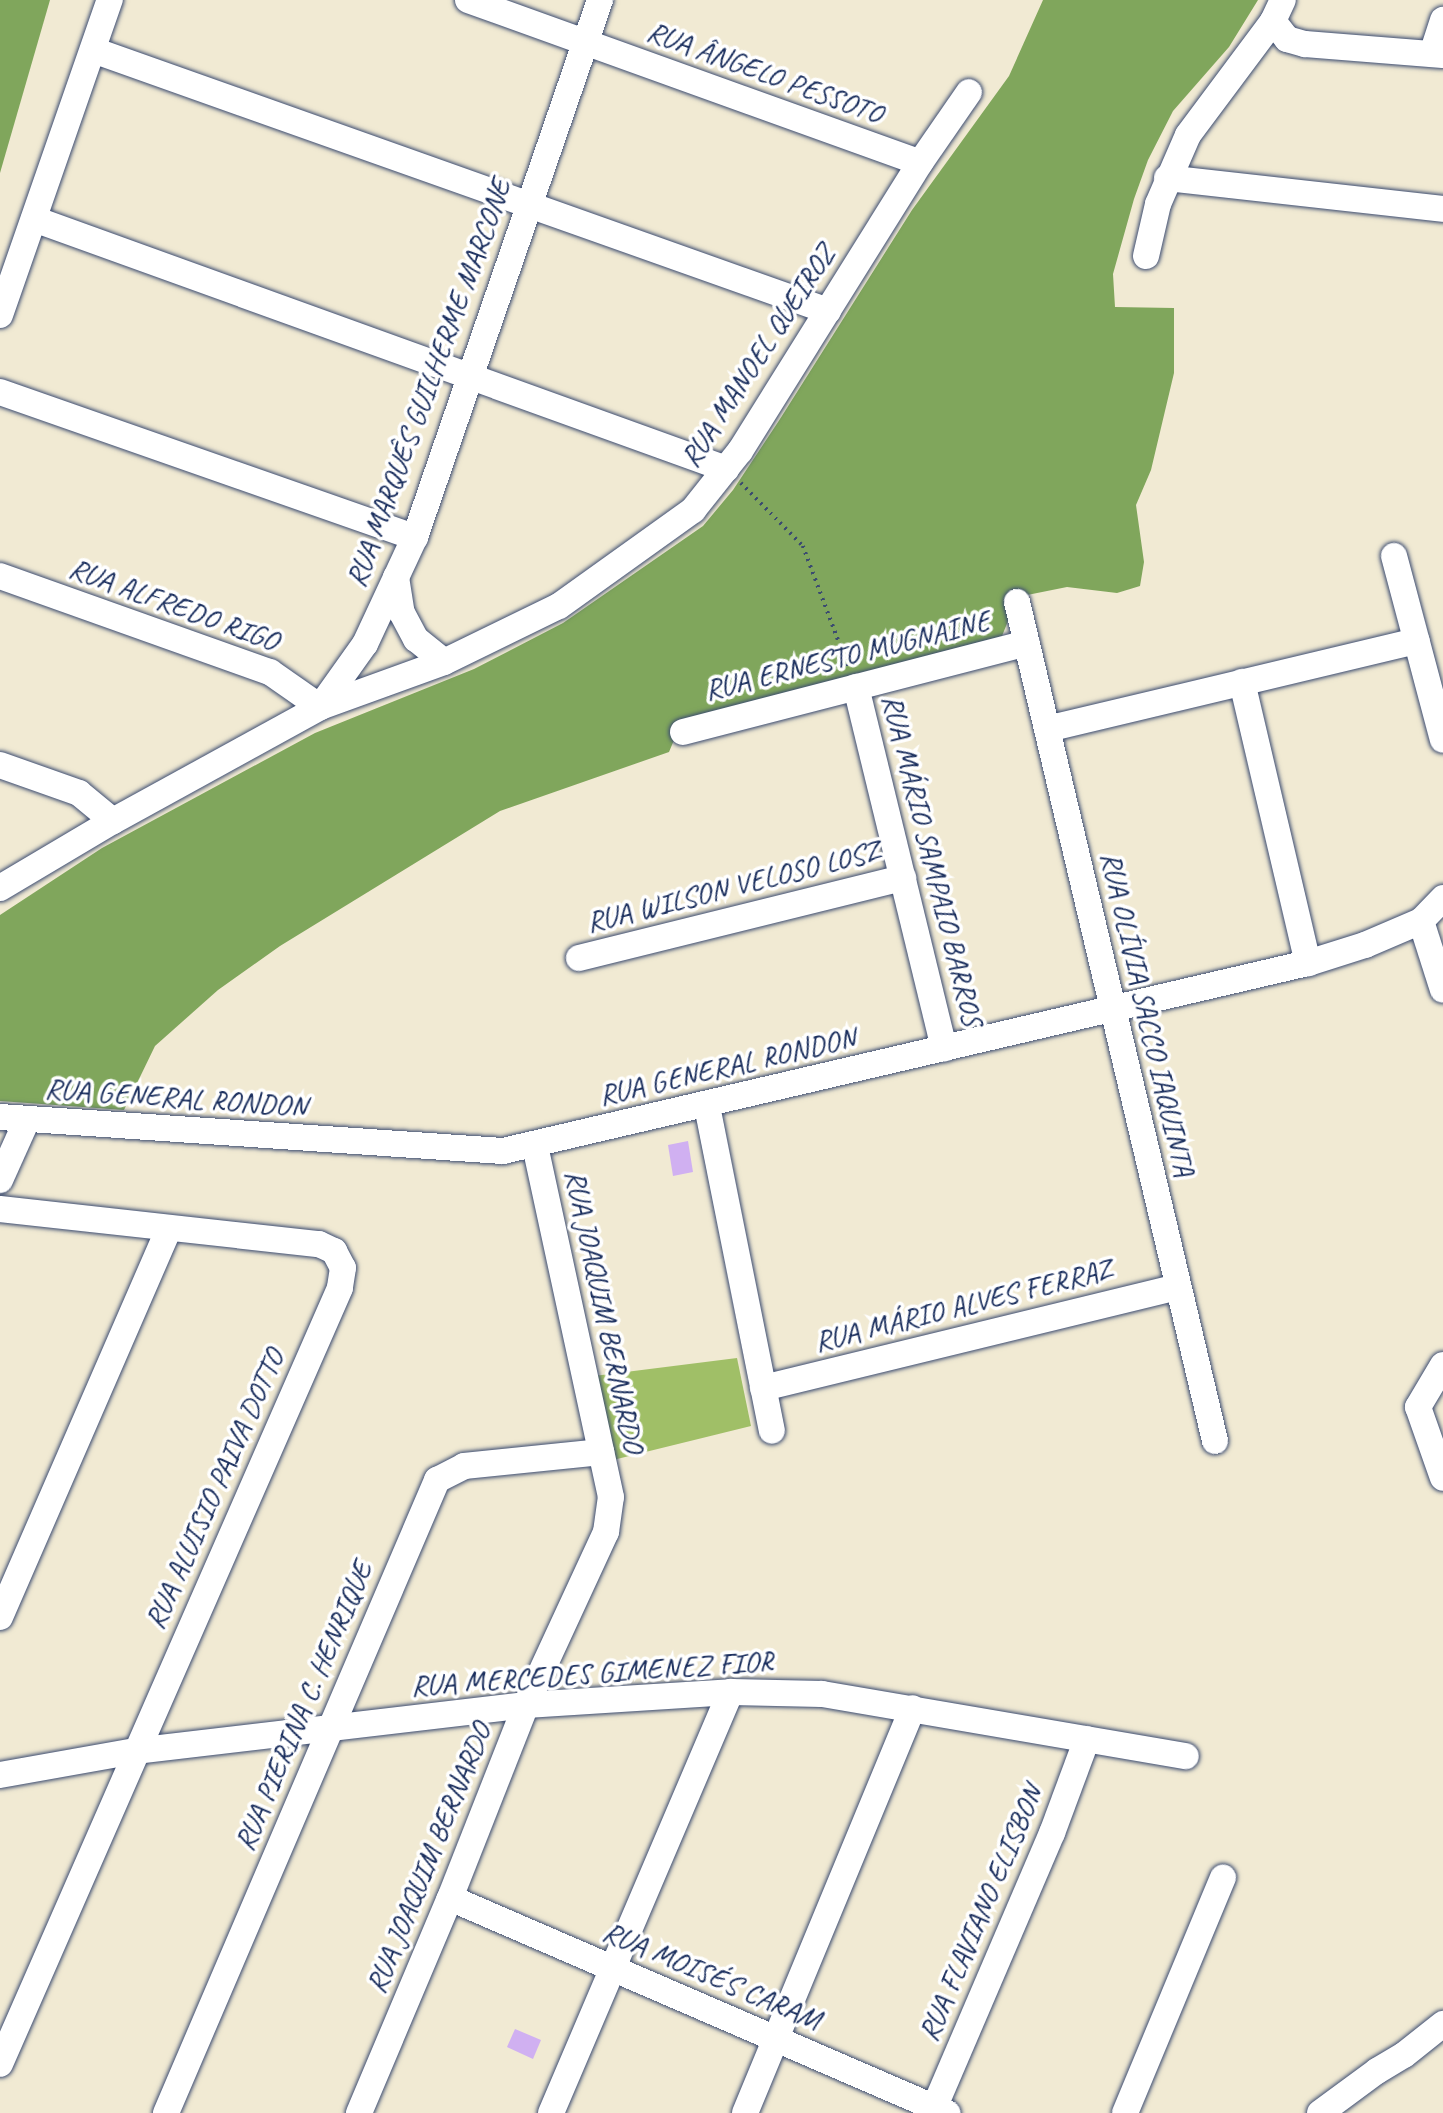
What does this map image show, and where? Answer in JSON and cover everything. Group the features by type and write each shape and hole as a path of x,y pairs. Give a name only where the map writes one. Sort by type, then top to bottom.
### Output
{"street":[{"path":"0,315 110,0"},
{"name":"RUA ÂNGELO PESSOTO","path":"468,0 920,163"},
{"name":"RUA MARQUÊS GUILHERME MARCONE","path":"0,888 113,821 320,707 365,644 415,537 600,0"},
{"path":"1278,10 1287,39 1305,44 1437,55 1443,20"},
{"path":"1146,256 1167,178 1199,116 1278,10"},
{"path":"93,50 828,311"},
{"name":"RUA MANOEL QUEIROZ","path":"320,707 444,662 559,606 693,510 726,469 920,163 969,93"},
{"path":"1167,178 1443,209"},
{"path":"34,219 726,469"},
{"path":"0,392 415,537"},
{"path":"1394,556 1443,740"},
{"name":"RUA ALFREDO RIGO","path":"0,576 271,672 320,707"},
{"path":"396,577 402,613 416,639 444,662"},
{"name":"RUA OLÍVIA SACCO IAQUINTA","path":"1017,601 1215,1441"},
{"path":"1047,729 1417,641"},
{"name":"RUA ERNESTO MUGNAINE","path":"683,732 1027,643"},
{"path":"1242,682 1308,963"},
{"name":"RUA MÁRIO SAMPAIO BARROS","path":"856,687 944,1048"},
{"path":"0,765 79,793 113,821"},
{"name":"RUA WILSON VELOSO LOSZ","path":"579,958 903,878"},
{"name":"RUA GENERAL RONDON","path":"0,1117 503,1152 1308,963 1365,946 1421,921 1443,898"},
{"path":"1421,921 1443,990"},
{"path":"707,1106 772,1431"},
{"path":"0,1180 27,1120"},
{"name":"RUA JOAQUIM BERNARDO","path":"359,2113 450,1898 526,1705 606,1532 611,1497 535,1144"},
{"name":"RUA ALUISIO PAIVA DOTTO","path":"0,1209 319,1244 334,1251 343,1268 340,1289 135,1751 0,2064"},
{"path":"0,1617 169,1227"},
{"name":"RUA MÁRIO ALVES FERRAZ","path":"763,1388 1178,1287"},
{"path":"1443,1365 1418,1407 1443,1478"},
{"name":"RUA PIERINA C. HENRIQUE","path":"166,2113 437,1480 464,1466 601,1452"},
{"path":"551,2113 731,1692"},
{"name":"RUA MERCEDES GIMENEZ FIOR","path":"0,1775 135,1751 526,1705 731,1692 822,1693 1186,1756"},
{"path":"745,2113 778,2040 913,1708"},
{"name":"RUA FLAVIANO ELISBON","path":"938,2111 1052,1833 1087,1739"},
{"path":"1125,2113 1223,1878"},
{"name":"RUA MOISÉS CARAM","path":"450,1898 938,2111"},
{"path":"1320,2113 1377,2071 1404,2055 1443,2024"}],"path":[{"path":"726,469 803,546 856,687"}],"green space":[{"path":"0,0 50,0 0,173"},
{"path":"1043,0 1258,0 1229,47 1173,111 1148,160 1113,274 1115,307 1174,308 1174,373 1151,470 1136,505 1144,562 1140,586 1117,593 1067,587 1007,599 1010,616 1002,636 682,721 669,752 500,811 280,946 218,990 155,1046 124,1110 0,1101 0,915 102,848 315,733 474,669 563,623 703,526 733,490 780,419 912,210 1009,76"},
{"path":"737,1358 751,1426 613,1460 594,1376"}],"building":[{"path":"688,1141 693,1172 673,1176 668,1145"},
{"path":"515,2029 541,2040 533,2059 507,2047"}]}
